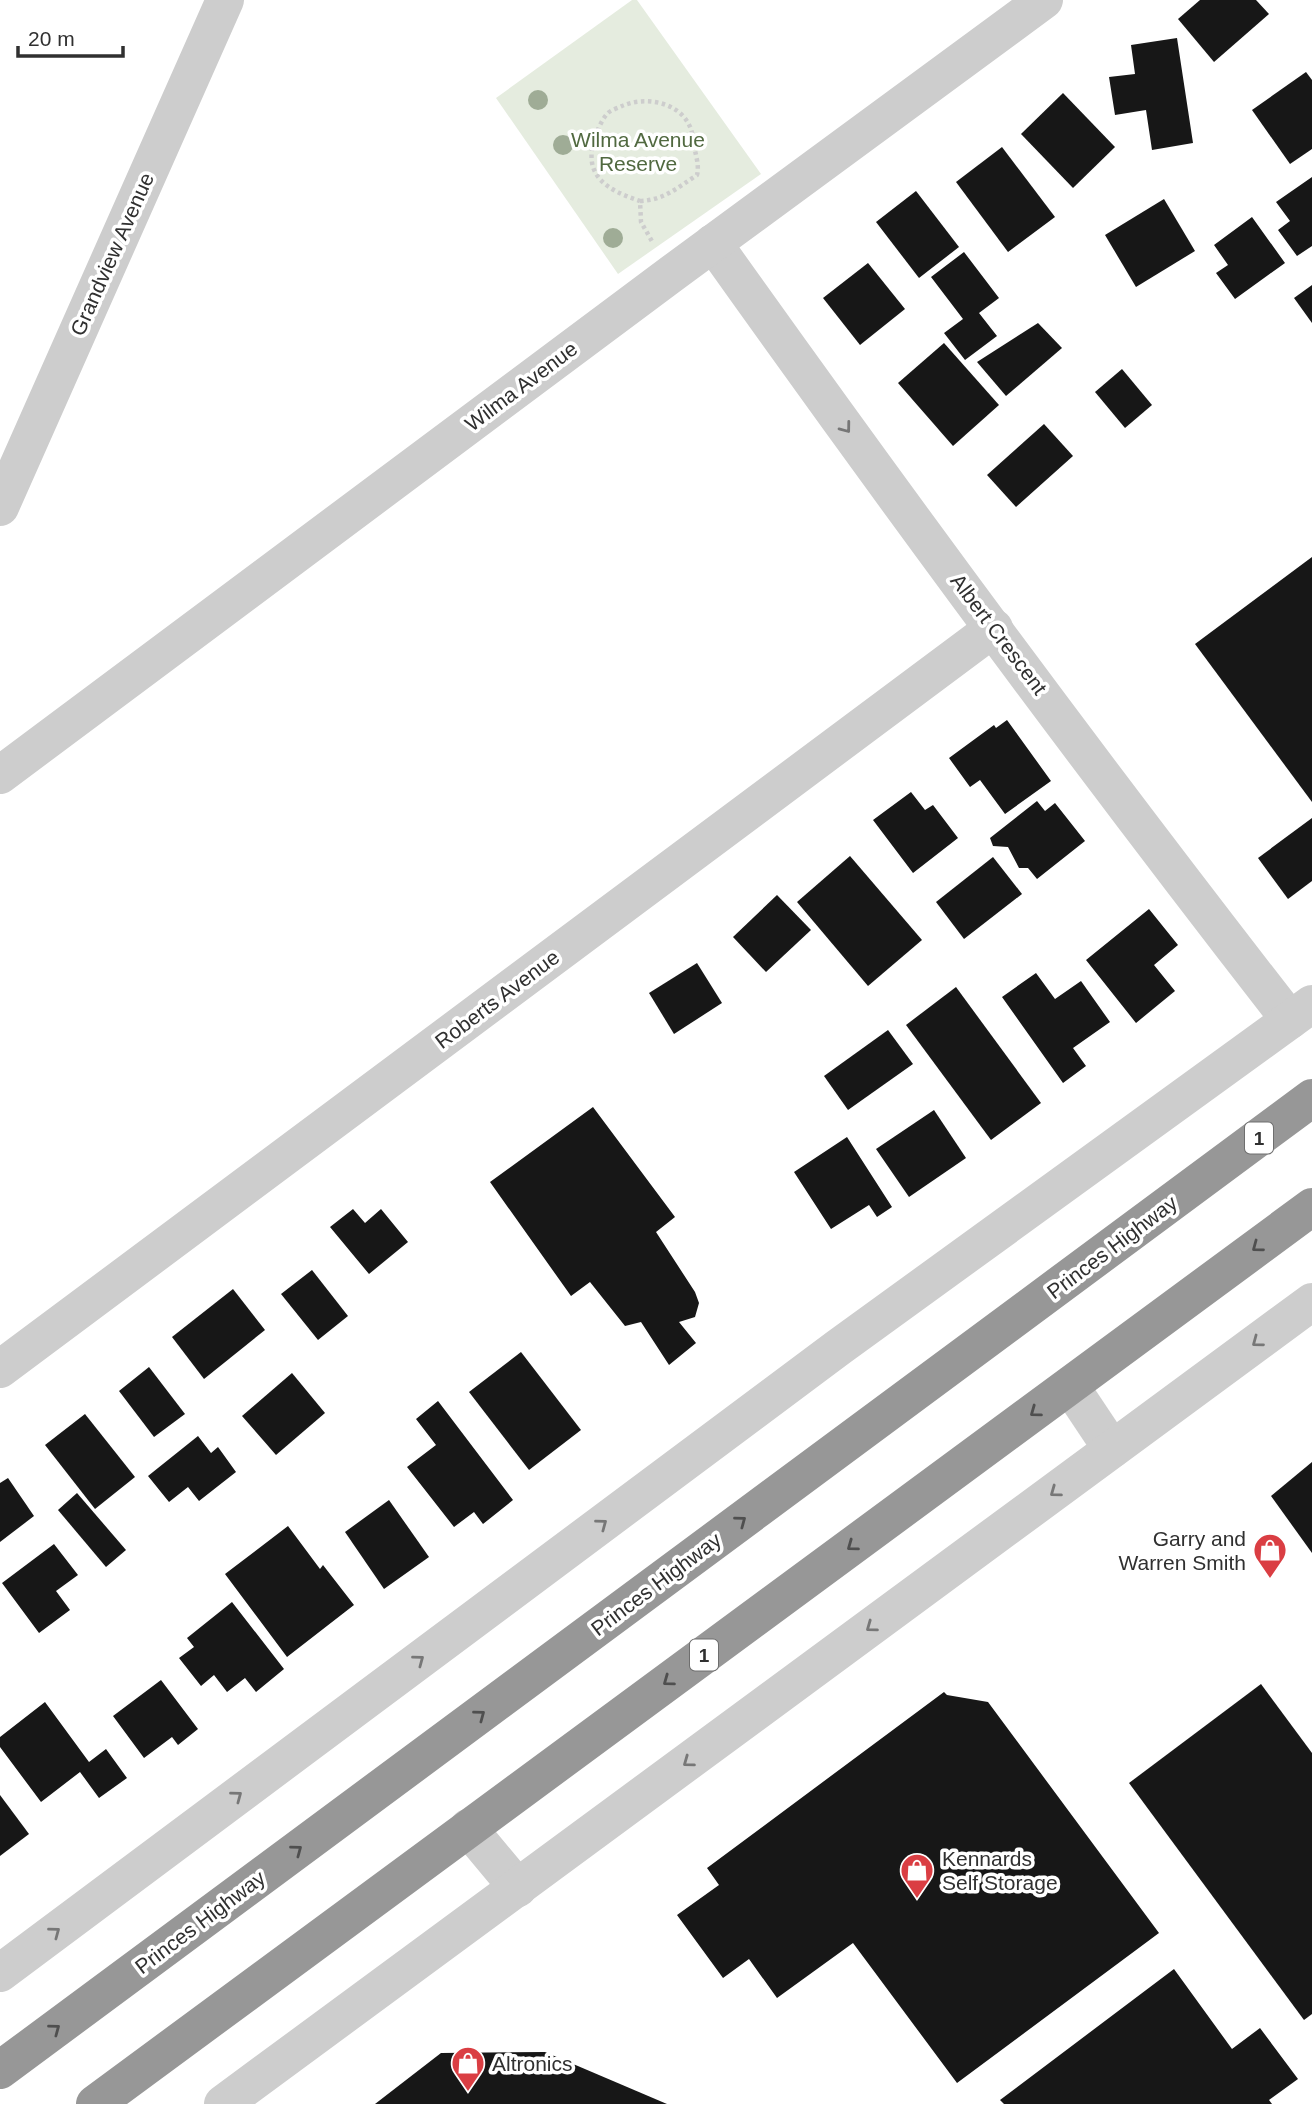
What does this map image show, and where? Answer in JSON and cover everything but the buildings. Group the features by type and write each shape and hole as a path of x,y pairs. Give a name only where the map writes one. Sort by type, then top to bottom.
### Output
{"highway":[{"name":"Princes Highway","path":"0,2070 1312,1098"},
{"name":"1","path":"95,2104 1312,1207"}],"street":[{"name":"Grandview Avenue","path":"0,508 225,0"},
{"name":"Wilma Avenue","path":"0,775 713,243 1044,0"},
{"name":"Albert Crescent","path":"713,243 805,373 994,628 1301,1012"},
{"name":"Roberts Avenue","path":"0,1369 994,628"},
{"path":"0,1973 839,1347 1301,1012"},
{"path":"223,2104 1312,1302"},
{"path":"1070,1386 1112,1449"},
{"path":"468,1828 518,1888"}],"path":[{"path":"650,100 670,106 685,118 692,133 699,167 697,175 668,195 655,201 640,201 618,194 596,176 592,162 593,145 598,128 608,112 627,104 650,100"},
{"path":"640,201 641,222 674,272"}],"green space":[{"name":"Wilma Avenue Reserve","path":"632,0 637,0 761,174 618,274 496,98"}],"place":[{"name":"Garry and Warren Smith","path":"1270,1580"},
{"name":"Kennards Self Storage","path":"917,1900"},
{"name":"Altronics","path":"468,2093"}]}
